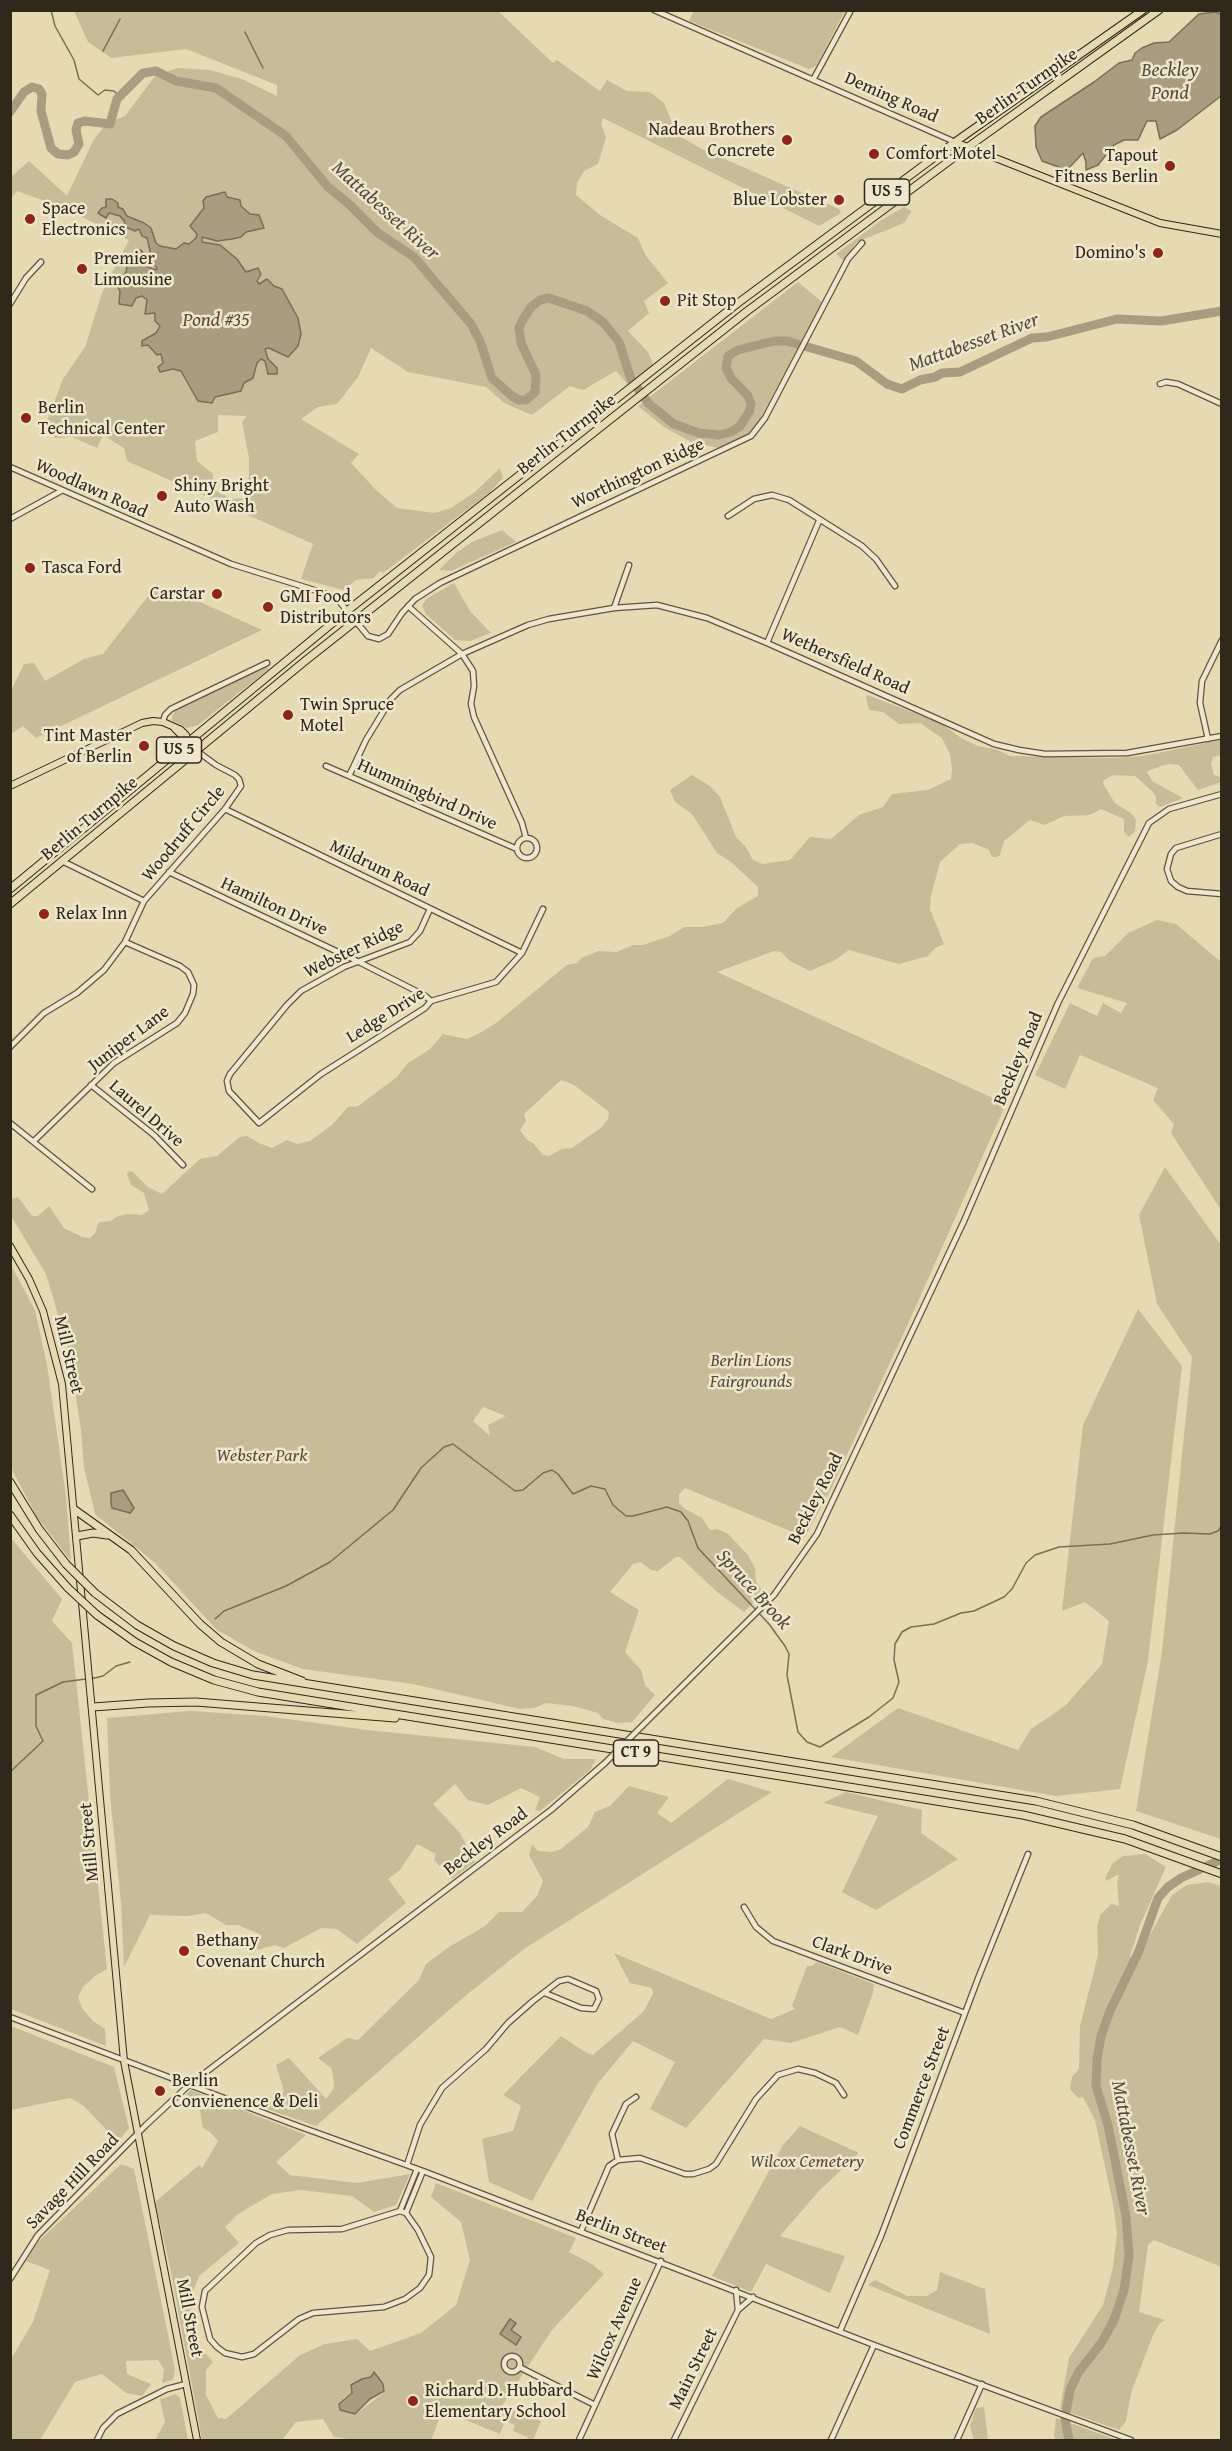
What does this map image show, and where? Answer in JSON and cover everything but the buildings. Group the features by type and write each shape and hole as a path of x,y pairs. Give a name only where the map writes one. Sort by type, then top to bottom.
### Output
{"highway":[{"name":"Berlin Turnpike","path":"10,889 347,611 763,284 955,142 1143,10"},
{"name":"Berlin Turnpike","path":"10,904 355,621 801,270 1159,10"},
{"name":"CT 9","path":"10,1482 34,1523 66,1564 95,1593 137,1625 196,1656 242,1672 316,1686 1020,1798 1109,1818 1221,1857"},
{"path":"75,1510 136,1555 200,1624 221,1642 258,1664 316,1686"},
{"name":"CT 9","path":"10,1515 37,1553 68,1588 97,1615 150,1651 214,1680 273,1695 1023,1815 1105,1834 1220,1873"},
{"path":"77,1536 93,1533 113,1536"},
{"path":"93,1707 196,1702 389,1719 404,1716"}],"main road":[{"name":"Deming Road","path":"955,142 1160,223 1221,234"},
{"path":"10,786 142,723 153,721 174,728 186,735 188,742 197,751"},
{"name":"Mill Street","path":"10,1246 35,1292 57,1359 66,1418 75,1510 124,2061 197,2440"}],"street":[{"name":"Deming Road","path":"654,10 955,142"},
{"path":"813,80 851,10"},
{"name":"Worthington Ridge","path":"355,621 368,636 379,639 388,634 408,606 429,589 751,436 765,418 848,260 862,243"},
{"path":"10,304 26,278 41,262"},
{"path":"1160,384 1166,382 1178,384 1221,404"},
{"name":"Woodlawn Road","path":"10,467 227,563 330,595 355,621"},
{"path":"10,519 61,491"},
{"path":"728,516 754,499 772,495 789,501 862,546 876,559 895,586"},
{"path":"768,642 819,521"},
{"path":"614,608 629,565"},
{"name":"Wethersfield Road","path":"349,776 366,741 391,699 400,690 462,654 528,625 549,619 614,608 657,605 707,618 768,642 994,744 1019,750 1045,754 1127,753 1221,736"},
{"name":"Hummingbird Drive","path":"326,766 517,849 524,858 535,855 537,845 533,839 526,838 522,823 474,717 471,704 474,686 472,670 462,654 408,606"},
{"path":"1208,739 1200,703 1202,681 1221,640"},
{"path":"163,723 165,715 171,709 267,663"},
{"name":"Woodruff Circle","path":"63,861 144,901 225,809 241,786 239,779 197,751"},
{"name":"Beckley Road","path":"137,2134 189,2085 551,1810 605,1763 774,1596 817,1534 964,1221 1058,1003 1149,823 1169,809 1221,794"},
{"name":"Mildrum Road","path":"225,809 522,953"},
{"path":"1221,834 1176,848 1171,854 1167,869 1168,877 1178,887 1187,891 1221,894"},
{"path":"517,849 520,841 526,838"},
{"name":"Hamilton Drive","path":"169,872 357,961 424,995 431,1001"},
{"path":"10,1047 44,1013 77,993 104,970 125,942 144,901"},
{"name":"Webster Ridge","path":"259,1123 229,1090 227,1081 230,1074 301,991 357,961 410,942 420,931 430,909"},
{"name":"Ledge Drive","path":"259,1123 321,1074 425,1008 431,1001 496,982 522,953 543,909"},
{"name":"Juniper Lane","path":"34,1141 114,1063 177,1023 185,1013 193,994 194,985 188,972 180,966 125,942"},
{"name":"Laurel Drive","path":"91,1085 154,1136 183,1165"},
{"path":"10,1123 92,1189"},
{"name":"Commerce Street","path":"840,2331 881,2236 1028,1854"},
{"name":"Clark Drive","path":"744,1907 756,1928 772,1941 965,2013"},
{"path":"407,2165 420,2125 442,2088 486,2049 508,2023 545,1993 560,1981 568,1979 596,1991 599,2000 594,2009 581,2008 545,1993"},
{"name":"Berlin Street","path":"10,2017 1131,2440"},
{"path":"581,2232 609,2166 618,2160 640,2158 685,2174 709,2169 716,2164 756,2099 778,2075 798,2069 828,2078 836,2083 844,2095"},
{"path":"618,2160 612,2134 626,2104 636,2097"},
{"name":"Savage Hill Road","path":"10,2279 38,2235 137,2134"},
{"path":"400,2211 420,2170"},
{"path":"406,2213 420,2170"},
{"path":"400,2211 406,2213 429,2250 431,2264 429,2275 420,2288 405,2299 384,2307 313,2313 299,2319 254,2354 242,2357 225,2353 210,2339 202,2307 205,2291 256,2243 288,2229 342,2229 400,2211"},
{"name":"Wilcox Avenue","path":"579,2440 661,2261"},
{"path":"736,2290 738,2310"},
{"name":"Main Street","path":"674,2440 738,2310 753,2297"},
{"path":"831,2440 874,2344"},
{"path":"519,2367 596,2405"},
{"path":"97,2440 103,2428 117,2414 167,2389 186,2384"},
{"path":"957,2440 982,2384"}],"green space":[{"path":"497,10 553,63 557,60 600,91 607,80 627,91 650,92 664,103 677,135 704,150 839,209 841,213 819,226 603,118 601,124 606,137 598,164 584,171 577,183 576,195 600,215 638,238 646,256 668,283 644,301 649,313 628,331 648,352 654,366 628,385 616,371 583,390 570,386 532,415 504,403 486,387 408,372 371,348 358,377 337,404 318,407 301,419 359,454 351,463 377,491 397,508 435,513 451,508 475,492 500,468 503,478 489,493 383,573 380,571 374,578 356,580 344,590 301,579 313,544 127,461 124,448 103,435 97,448 72,437 55,438 45,426 63,379 85,347 102,293 129,240 62,207 17,191 11,199 11,177 29,161 67,196 94,139 107,123 125,116 155,76 177,68 210,70 242,79 277,96 277,85 186,49 111,58 88,42 74,11","holes":["218,415 247,416 242,422 249,458 249,476 244,498 231,499 213,489 213,474 197,461 195,441 218,432"]},
{"path":"694,10 845,11 816,66 809,69 689,21"},
{"path":"904,207 912,211 904,223 857,242 844,261 836,254 880,221"},
{"path":"798,282 822,302 758,423 748,435 719,448 693,443 664,427 638,406"},
{"path":"502,530 516,542 451,571 439,570 456,553 472,542"},
{"path":"454,583 470,611 491,633 470,641 455,640 426,614 422,606 426,599"},
{"path":"174,590 262,630 36,738 23,726 11,734 11,691 24,664 34,663 45,681 84,659 103,654 152,591"},
{"path":"266,666 269,669 198,725 187,728 172,721 176,710"},
{"path":"867,695 941,723 961,738 1010,756 1113,758 1143,756 1221,740 1221,755 1213,757 1211,763 1214,775 1221,777 1221,782 1198,790 1179,765 1168,764 1150,770 1147,772 1152,781 1183,798 1160,807 1156,804 1156,797 1152,791 1135,776 1113,775 1104,780 1103,784 1115,803 1132,814 1136,820 1135,831 1129,837 1124,832 1124,819 1101,809 1090,815 1064,816 1045,825 1030,820 1004,841 1000,855 997,857 992,857 989,850 973,843 960,844 940,862 930,909 944,944 935,948 928,956 899,964 849,950 835,960 810,971 790,961 781,952 774,951 717,972 1006,1104 907,1326 832,1487 805,1537 685,1488 679,1494 679,1503 685,1509 702,1518 710,1530 717,1529 727,1533 748,1555 755,1568 756,1582 764,1592 744,1612 716,1591 680,1557 676,1557 658,1571 651,1570 640,1562 633,1564 610,1592 639,1610 625,1652 641,1670 645,1685 655,1695 632,1722 618,1723 603,1719 598,1713 573,1706 546,1703 534,1708 520,1709 413,1684 303,1669 254,1651 217,1630 154,1562 95,1514 84,1467 81,1430 68,1348 46,1274 11,1216 10,1199 18,1197 32,1216 38,1216 49,1206 64,1228 82,1237 90,1238 96,1232 100,1222 111,1221 127,1214 142,1215 149,1210 144,1193 131,1185 127,1174 129,1171 133,1172 148,1187 162,1194 200,1159 217,1156 240,1137 247,1136 272,1148 287,1140 297,1144 310,1141 332,1125 348,1107 358,1106 397,1077 407,1064 430,1049 443,1034 467,1039 478,1034 496,1023 567,965 577,963 581,958 599,951 617,952 633,945 643,945 670,936 684,927 702,927 723,923 737,908 758,896 758,887 731,862 717,853 692,814 675,802 670,790 692,775 710,786 720,797 736,837 746,847 753,860 762,864 790,860 810,837 831,839 859,815 883,807 892,794 928,790 951,779 950,754 942,738 920,723 899,724 883,712 869,710","holes":["561,1080 574,1085 609,1112 608,1119 602,1127 572,1148 562,1149 549,1156 543,1155 520,1130 526,1121 524,1114","483,1407 506,1416 488,1425 490,1436 473,1421"]},
{"path":"1157,920 1176,924 1221,962 1221,1210 1171,1133 1174,1124 1153,1100 1158,1088 1080,1055 1065,1089 1035,1075 1070,1003 1097,1016 1103,1003 1121,1013 1127,1003 1077,988 1093,958 1105,956 1128,933"},
{"path":"1165,1167 1221,1245 1221,1839 1136,1811 1162,1652 1192,1357 1157,1304 1139,1215"},
{"path":"10,1263 35,1310 47,1365 66,1496 71,1561 37,1517 11,1468"},
{"path":"1138,1309 1182,1366 1148,1661 1120,1789 1056,1796 831,1757 898,1708 1018,1750 1031,1729 1065,1706 1102,1664 1109,1621 1085,1602 1062,1611 1083,1425"},
{"path":"11,1538 62,1599 52,1621 72,1643 107,1969 83,1987 78,1997 82,2008 93,2021 105,2029 106,2046 11,2009"},
{"path":"190,1711 266,1716 367,1730 535,1747 564,1759 596,1759 590,1770 540,1811 535,1810 540,1797 521,1788 488,1805 468,1800 455,1784 433,1804 460,1833 475,1862 452,1879 434,1860 436,1854 417,1844 400,1870 388,1879 406,1903 357,1944 337,1929 321,1928 284,1948 275,1945 257,1950 259,1934 238,1925 226,1925 206,1913 188,1916 150,1915 124,1967 121,1902 110,1795 107,1718"},
{"path":"728,1779 772,1792 524,1949 464,1997 316,2126 264,2108 284,2091 276,2065 289,2058 326,2099 334,2088 333,2074 331,2068 318,2058 347,2038 358,2040 419,1980 426,1964 449,1947 485,1926 499,1912 522,1912 537,1896 543,1881 529,1855 532,1844 538,1851 553,1852 561,1849 588,1827 595,1812 610,1806 629,1786 669,1797 657,1813 671,1823"},
{"path":"846,1792 922,1810 921,1833 958,1859 876,1910 842,1892 878,1816 823,1803"},
{"path":"1145,1854 1166,1867 1140,1925 1130,1956 1136,1968 1150,1935 1172,1895 1187,1885 1209,1882 1221,1886 1222,2267 1154,2240 1148,2245 1139,2312 1165,2320 1159,2324 1153,2335 1131,2393 1126,2421 1119,2430 1060,2409 1069,2358 1103,2305 1113,2268 1117,2233 1095,2120 1083,2097 1078,2098 1070,2089 1072,2077 1079,2069 1080,2026 1098,1955 1097,1927 1100,1915 1111,1904 1119,1906 1117,1884 1119,1874 1106,1881 1105,1878 1113,1863 1123,1856"},
{"path":"614,1953 771,2019 795,2009 792,2006 807,1966 812,1966 817,1962 874,1984 873,1993 858,2035 840,2027 791,2043 764,2039 686,2128 650,2109 675,2062 633,2041 598,2083 532,2201 489,2182 482,2139 513,2131 521,2106 503,2095 561,2036 593,2055 643,2012 653,1994 652,1988 630,1983"},
{"path":"11,2026 114,2067 129,2128 118,2142 84,2106 70,2098 11,2110"},
{"path":"191,2090 306,2135 276,2162 290,2175 357,2183 410,2174 396,2205 374,2212 352,2196 300,2190 272,2194 238,2214 225,2227 239,2243 199,2276 192,2294 190,2320 202,2349 213,2362 206,2370 206,2395 218,2418 226,2419 300,2355 325,2344 357,2339 370,2351 421,2333 456,2305 470,2260 461,2222 431,2197 436,2183 576,2238 569,2252 592,2264 604,2274 552,2330 502,2406 541,2421 533,2440 527,2440 528,2437 513,2431 515,2425 505,2421 500,2434 446,2412 447,2408 444,2407 431,2440 355,2440 334,2437 323,2419 296,2422 282,2440 202,2440 170,2267 155,2202 199,2165 202,2168 218,2141 203,2128 200,2110 186,2095","holes":["374,2372 384,2384 383,2393 355,2415 342,2411 343,2399 362,2379 371,2377"]},
{"name":"Wilcox Cemetery","path":"800,2126 859,2153 818,2192 780,2236 845,2256 830,2293 766,2264 751,2292 712,2276 783,2145"},
{"path":"121,2164 134,2169 175,2369 173,2380 162,2383 164,2369 158,2360 126,2361 127,2374 151,2384 142,2396 126,2393 102,2374 75,2382 40,2440 11,2440 11,2359 33,2322 50,2270 26,2261 39,2241"},
{"path":"940,2272 985,2289 990,2334 868,2285 875,2280 907,2296 927,2296 937,2290"},
{"path":"176,2394 180,2398 188,2440 155,2440 165,2422 160,2399"},
{"path":"984,2407 988,2440 974,2440 970,2426 976,2408"},
{"path":"1056,2418 1117,2440 1057,2440 1054,2437"}],"water":[{"name":"Beckley Pond","path":"1215,12 1221,14 1221,96 1177,130 1160,139 1156,121 1147,121 1138,140 1124,140 1114,145 1098,165 1086,170 1083,153 1067,170 1042,161 1036,147 1035,126 1041,117 1119,63 1132,60 1135,53 1142,48 1154,43 1169,42 1199,14"},
{"name":"Pond #35","path":"225,192 227,197 240,200 241,206 250,214 259,215 264,228 246,232 241,237 232,239 217,241 202,237 202,242 220,245 237,259 246,272 258,268 261,274 257,281 259,284 267,279 274,286 282,289 298,318 301,334 298,346 288,357 269,348 265,349 268,359 277,368 277,374 268,374 265,361 261,359 257,363 253,378 244,383 241,391 215,397 212,403 198,401 181,371 173,369 160,372 158,367 163,363 161,354 157,355 148,345 142,346 142,341 156,333 160,326 155,321 155,313 145,314 147,300 142,296 136,298 132,306 119,304 120,291 117,286 126,272 128,259 137,250 141,250 144,254 142,259 148,267 156,270 157,268 153,264 147,238 142,236 139,229 135,231 123,226 125,222 120,216 109,213 106,218 98,213 106,207 106,199 112,199 118,203 118,207 123,209 127,216 151,228 156,243 176,249 184,243 189,244 196,238 197,234 190,226 204,208 203,201 206,197"},
{"path":"123,1490 134,1508 130,1513 112,1508 111,1493"},
{"path":"510,2319 516,2323 511,2330 521,2337 516,2345 500,2334"},
{"path":"374,2372 383,2384 384,2391 370,2399 355,2414 340,2410 339,2404 352,2393 351,2385 371,2377"}],"waterway":[{"path":"51,10 55,26 74,60 79,79 98,95 105,90 114,91 119,96"},
{"path":"103,51 120,19"},
{"path":"245,32 263,68"},
{"name":"Mattabesset River","path":"10,112 24,92 32,87 39,89 42,94 41,111 51,148 58,154 68,155 74,152 79,144 76,130 78,123 85,121 110,124 117,99 143,73 156,71 176,81 216,88 286,136 328,187 378,233 414,257 471,324 480,341 492,378 512,396 519,400 526,400 535,392 536,375 521,343 519,328 531,307 540,300 549,298 587,311 603,322 619,342 631,379 649,404 674,424 699,433 719,435 731,432 740,426 751,404 748,396 731,378 726,368 728,356 738,350 774,341 787,341 856,361 887,384 902,389 942,373 960,372 1032,338 1047,337 1117,319 1161,321 1222,311"},
{"name":"Spruce Brook","path":"215,1619 224,1611 286,1586 330,1562 393,1510 421,1468 444,1447 453,1444 515,1491 523,1490 543,1473 552,1470 558,1474 573,1494 591,1486 605,1489 613,1505 626,1516 667,1507 681,1512 688,1521 698,1548 769,1624 785,1646 789,1654 787,1675 798,1732 807,1742 820,1747 869,1717 893,1698 899,1682 894,1660 895,1644 902,1632 911,1627 934,1624 961,1613 974,1611 1004,1597 1012,1589 1026,1563 1035,1555 1059,1547 1110,1544 1153,1535 1210,1534 1218,1531 1222,1525"},
{"name":"Spruce Brook","path":"90,1679 103,1676 116,1666 130,1662"},
{"name":"Spruce Brook","path":"10,1772 43,1741 36,1726 36,1695 63,1682 86,1679"},
{"name":"Mattabesset River","path":"1069,2440 1065,2418 1070,2390 1078,2373 1102,2342 1114,2320 1124,2290 1129,2256 1126,2216 1108,2125 1096,2086 1101,2036 1110,2011 1139,1951 1158,1898 1181,1878 1222,1859"}],"place":[{"name":"Nadeau Brothers Concrete","path":"787,140"},
{"name":"Comfort Motel","path":"874,154"},
{"name":"Tapout Fitness Berlin","path":"1170,166"},
{"name":"Blue Lobster","path":"839,200"},
{"name":"Space Electronics","path":"30,219"},
{"name":"Domino's","path":"1158,253"},
{"name":"Premier Limousine","path":"82,269"},
{"name":"Pit Stop","path":"665,301"},
{"name":"Berlin Technical Center","path":"26,418"},
{"name":"Shiny Bright Auto Wash","path":"162,496"},
{"name":"Tasca Ford","path":"30,568"},
{"name":"Carstar","path":"217,594"},
{"name":"GMI Food Distributors","path":"268,607"},
{"name":"Twin Spruce Motel","path":"288,715"},
{"name":"Tint Master of Berlin","path":"144,746"},
{"name":"Relax Inn","path":"44,914"},
{"name":"Bethany Covenant Church","path":"184,1951"},
{"name":"Berlin Convienence & Deli","path":"160,2091"},
{"name":"Richard D. Hubbard Elementary School","path":"413,2401"}],"park label":[{"name":"Berlin Lions Fairgrounds","path":"751,1371"},
{"name":"Webster Park","path":"262,1456"}]}
